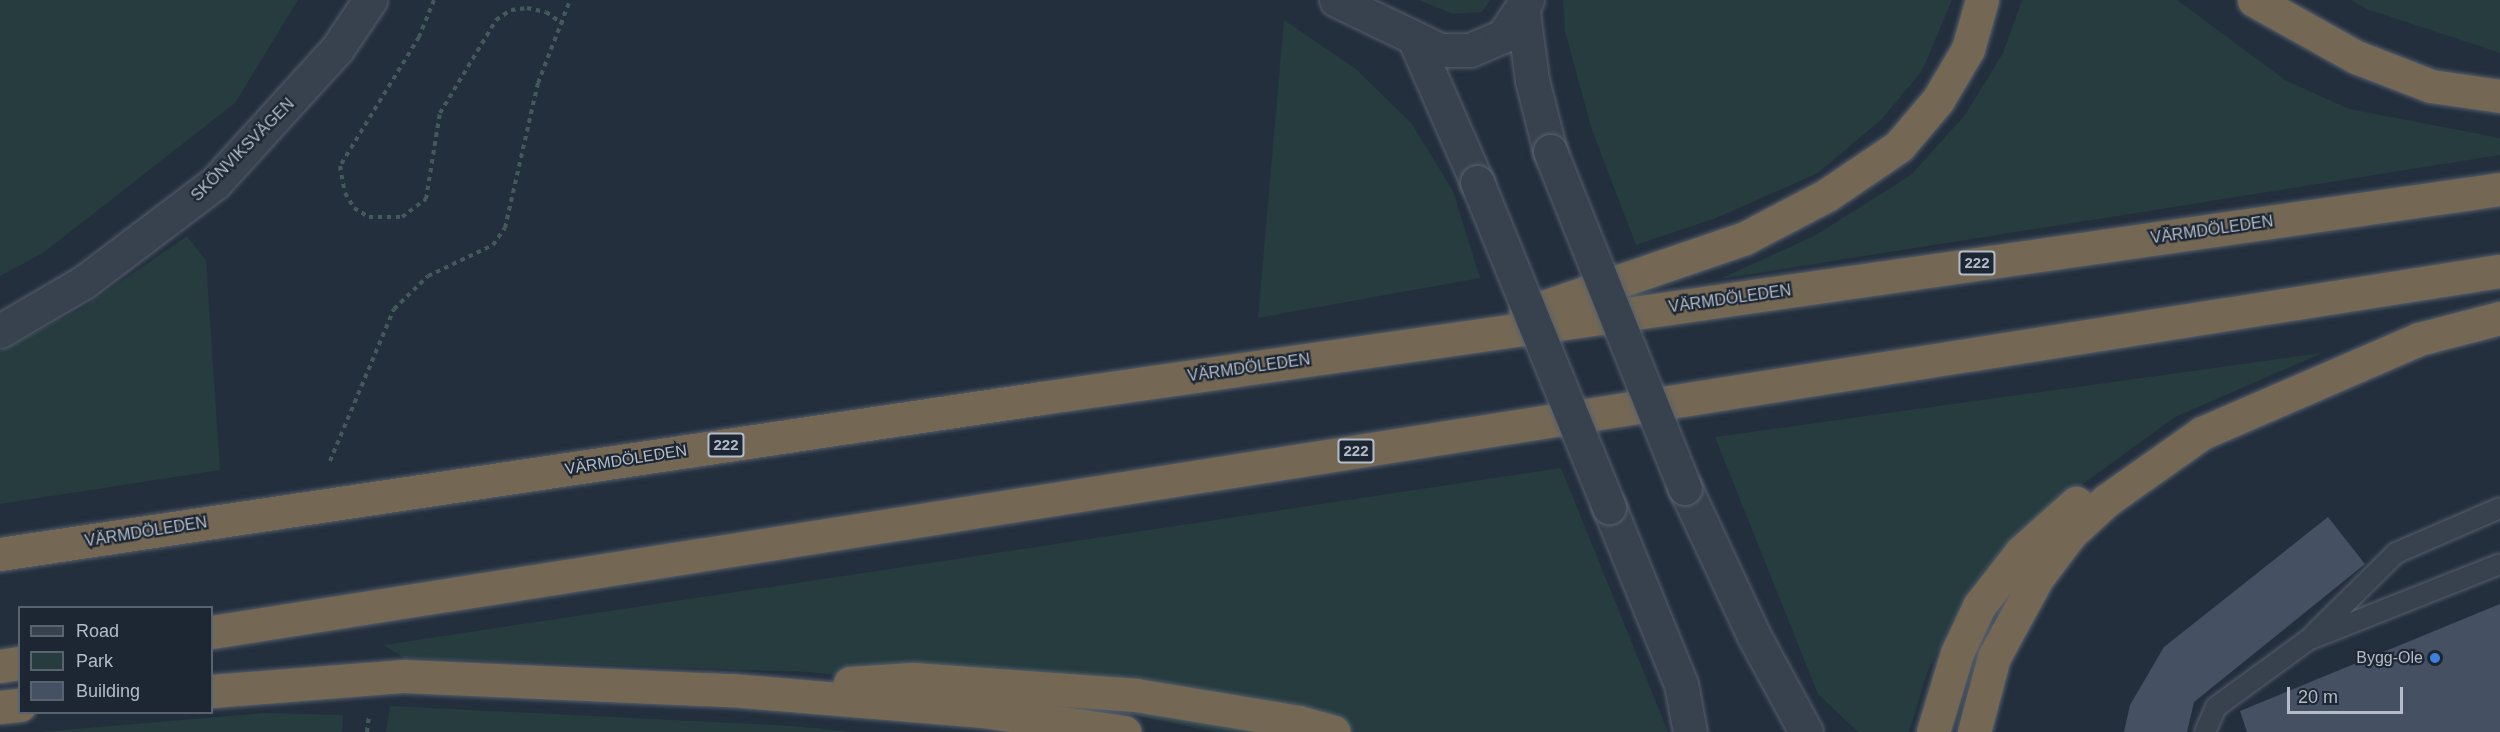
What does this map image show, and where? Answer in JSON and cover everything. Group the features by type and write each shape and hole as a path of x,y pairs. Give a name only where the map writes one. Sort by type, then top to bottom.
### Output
{"highway":[{"path":"1453,338 1745,238 1827,195 1899,146 1938,100 1968,49 1982,0"},
{"path":"2254,0 2356,57 2431,86 2500,96"},
{"name":"VÄRMDÖLEDEN","path":"0,554 1453,338 2500,189"},
{"name":"222","path":"213,632 2500,271"},
{"path":"1933,732 1957,653 1979,606 2020,552 2073,504 2202,433 2419,339 2500,318"},
{"path":"1974,732 1994,657 2037,578 2064,542 2107,500 2202,433"},
{"path":"0,666 18,663"},
{"path":"213,691 404,676 731,690 983,711 1124,732"},
{"path":"731,690 913,680 1113,693 1299,722 1334,732"},
{"path":"0,707 18,705"}],"street":[{"name":"SKÖNVIKSVÄGEN","path":"0,331 84,282 215,183 337,50 370,0"},
{"path":"1336,0 1399,22 1440,50 1470,50 1503,36 1525,6"},
{"path":"1525,6 1532,80 1550,151 1684,488 1759,645 1806,732"},
{"path":"1399,22 1477,182 1682,684 1690,732"}],"lane":[{"path":"2205,732 2216,707 2307,640 2396,553 2500,508"},
{"path":"2307,640 2500,564"}],"path":[{"path":"434,0 419,37 339,166 345,193 354,208 369,217 402,217 426,200 440,113 496,20 527,8 546,12 563,24"},
{"path":"330,461 392,315 410,290 428,276 493,245 505,228 538,82 563,24 570,0"},
{"path":"367,732 369,707"}],"green space":[{"path":"0,0 298,0 235,103 43,253 0,276"},
{"path":"1419,0 1490,0 1482,12 1453,14"},
{"path":"1563,0 1952,0 1922,71 1882,119 1818,173 1716,218 1636,245 1592,130 1565,31"},
{"path":"2022,0 2177,0 2285,80 2349,109 2500,138 2500,155 1720,279 1816,235 1911,175 1965,115 2003,53"},
{"path":"2351,0 2500,0 2500,53 2367,9"},
{"path":"1284,20 1356,69 1412,124 1453,191 1480,278 1258,318"},
{"path":"187,236 206,261 220,470 0,504 0,351 81,309"},
{"path":"2322,353 2175,417 2017,532 1964,595 1927,673 1909,732 1858,732 1818,694 1715,437"},
{"path":"1561,468 1668,732 1216,732 1046,697 808,672 404,658 384,645"},
{"path":"390,706 793,726 854,732 386,732"},
{"path":"264,713 343,715 342,732 40,732"}],"building":[{"path":"2328,517 2365,564 2194,702 2187,732 2124,732 2130,705 2164,647"},
{"name":"Bygg-Ole","path":"2500,604 2500,732 2247,732 2240,711"}],"place":[{"name":"Bygg-Ole","path":"2435,658"}]}
